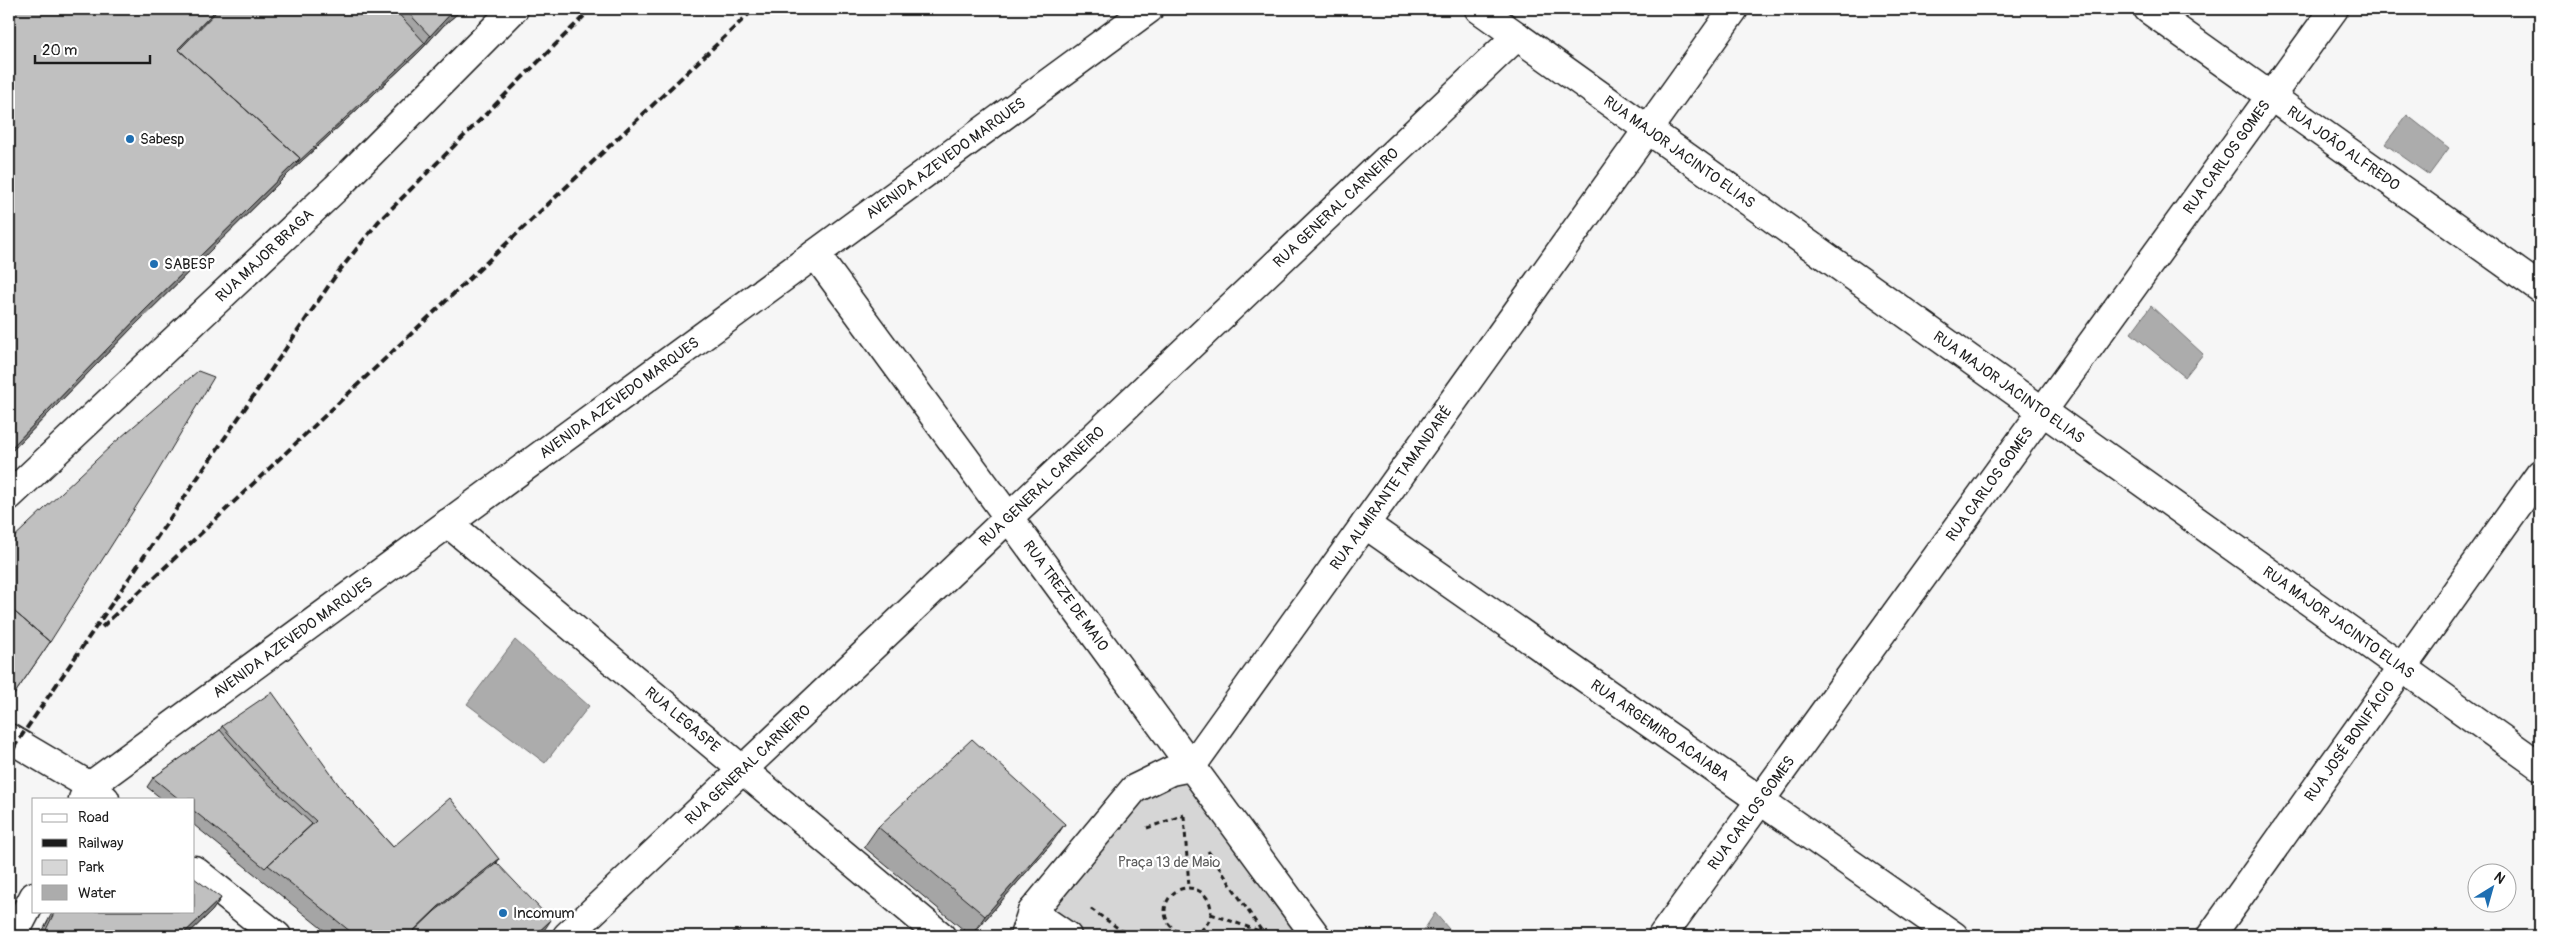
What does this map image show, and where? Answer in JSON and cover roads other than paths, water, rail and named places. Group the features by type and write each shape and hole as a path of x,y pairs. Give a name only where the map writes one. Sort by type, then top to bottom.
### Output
{"street":[{"name":"RUA MAJOR BRAGA","path":"9,496 336,188 514,9"},
{"name":"AVENIDA AZEVEDO MARQUES","path":"93,795 448,523 1149,9"},
{"name":"RUA MAJOR JACINTO ELIAS","path":"1479,9 2540,766"},
{"name":"RUA ALMIRANTE TAMANDARÉ","path":"1191,767 1734,9"},
{"name":"RUA JOÃO ALFREDO","path":"2148,9 2540,288"},
{"name":"RUA CARLOS GOMES","path":"1662,936 2334,9"},
{"name":"RUA GENERAL CARNEIRO","path":"567,936 1517,36"},
{"name":"RUA TREZE DE MAIO","path":"815,254 1316,936"},
{"name":"RUA JOSÉ BONIFÁCIO","path":"2210,936 2540,474"},
{"name":"RUA LEGASPE","path":"448,523 941,936"},
{"name":"RUA ARGEMIRO ACAIABA","path":"1365,524 1954,936"},
{"path":"13,741 93,795"},
{"path":"1067,936 1028,924 1134,789 1171,771 1191,767"},
{"path":"195,871 277,936"},
{"path":"13,936 32,900"}],"water":[{"path":"2407,115 2449,148 2429,175 2385,144"},
{"path":"2151,306 2203,354 2185,377 2131,333"},
{"path":"515,640 589,706 545,763 467,704"},
{"path":"1435,913 1455,936 1420,936"}],"railway":[{"path":"9,760 16,744 336,275 378,222 591,9"},
{"path":"102,627 754,9"}],"place":[{"name":"Sabesp","path":"130,139"},
{"name":"SABESP","path":"154,264"},
{"name":"Incomum","path":"503,913"}],"park label":[{"name":"Praça 13 de Maio","path":"1169,862"}]}
